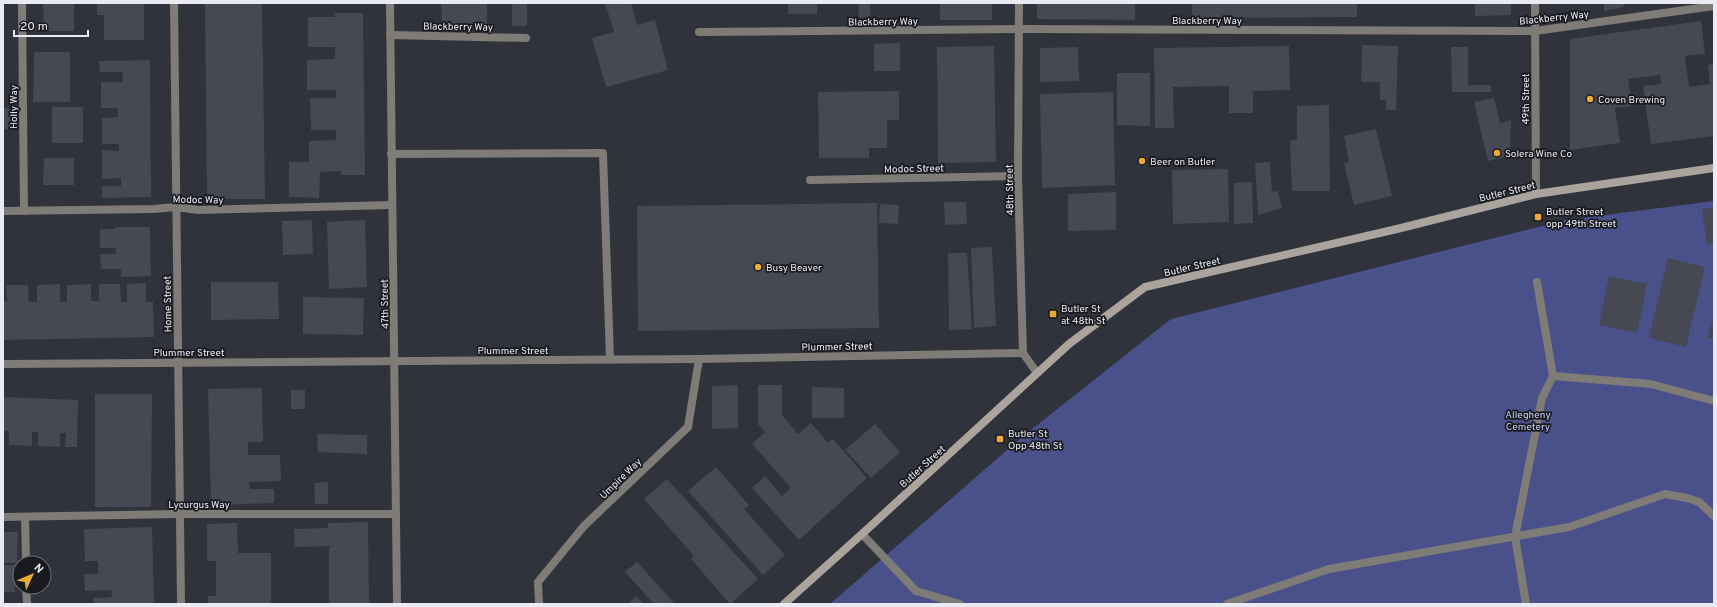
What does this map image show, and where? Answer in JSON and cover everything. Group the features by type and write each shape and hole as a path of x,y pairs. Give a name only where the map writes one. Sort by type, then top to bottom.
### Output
{"main road":[{"name":"Butler Street","path":"784,604 1069,344 1145,287 1397,229 1536,194 1714,168"}],"street":[{"name":"Holly Way","path":"22,3 24,211"},
{"name":"Home Street","path":"174,3 181,604"},
{"name":"47th Street","path":"390,3 397,604"},
{"name":"48th Street","path":"1019,3 1018,176 1023,352"},
{"name":"49th Street","path":"1535,3 1536,194"},
{"name":"Blackberry Way","path":"699,32 1020,29 1535,31 1714,6"},
{"name":"Blackberry Way","path":"390,35 526,38"},
{"path":"391,154 603,153 610,359"},
{"name":"Modoc Street","path":"810,180 1018,176"},
{"name":"Modoc Way","path":"3,211 154,209 176,207 198,210 392,205"},
{"path":"1526,604 1515,537 1542,398 1552,376 1537,282"},
{"path":"1023,352 1037,373"},
{"name":"Plummer Street","path":"3,364 698,359 1023,352"},
{"name":"Umpire Way","path":"539,604 538,582 584,526 688,426 698,359"},
{"path":"1552,376 1651,384 1714,401"},
{"path":"1227,604 1329,569 1569,527 1665,494 1699,502 1714,516"},
{"name":"Lycurgus Way","path":"3,517 179,514 395,514"},
{"path":"25,516 26,555"},
{"path":"862,534 916,591 960,604"}],"green space":[{"name":"Allegheny Cemetery","path":"1714,201 1714,604 830,604 1022,437 1171,319 1566,220"}],"building":[{"path":"43,3 74,3 74,31 44,31"},
{"path":"97,3 144,3 144,40 104,40 104,15 97,15"},
{"path":"205,3 262,3 265,199 207,199"},
{"path":"441,3 487,3 487,27 442,27"},
{"path":"512,3 527,3 527,26 512,26"},
{"path":"605,3 631,3 637,25 655,20 668,70 606,87 592,38 614,32"},
{"path":"788,3 817,3 817,14 788,14"},
{"path":"858,3 870,3 871,17 859,18"},
{"path":"940,3 992,3 992,20 940,20"},
{"path":"1037,3 1135,3 1135,20 1037,19"},
{"path":"1192,3 1357,3 1357,17 1192,18"},
{"path":"1475,3 1511,3 1511,15 1475,16"},
{"path":"1604,3 1624,3 1624,7 1604,11"},
{"path":"335,13 363,13 365,175 341,175 341,171 320,172 319,198 289,197 289,162 309,162 309,141 336,140 336,130 311,130 310,98 336,98 336,90 307,90 307,60 335,59 335,47 308,47 308,17 335,17"},
{"path":"1701,21 1705,54 1685,56 1689,87 1710,84 1708,65 1714,64 1714,136 1651,144 1643,86 1661,84 1660,75 1628,79 1632,106 1615,108 1620,143 1570,150 1570,39"},
{"path":"900,43 900,71 874,71 874,44"},
{"path":"1362,45 1398,46 1396,110 1386,110 1386,100 1380,100 1380,82 1361,82"},
{"path":"994,46 996,162 938,163 937,47"},
{"path":"1289,46 1290,90 1253,91 1253,113 1229,113 1229,86 1173,87 1174,128 1155,128 1154,48"},
{"path":"1078,47 1079,81 1040,82 1040,48"},
{"path":"1451,47 1468,47 1468,85 1491,85 1491,92 1452,92"},
{"path":"34,52 70,52 70,102 33,102"},
{"path":"150,60 151,197 102,198 102,186 121,186 121,178 102,179 102,150 119,151 119,144 102,144 102,118 118,117 118,108 101,108 101,82 123,82 122,72 100,72 99,61"},
{"path":"1117,73 1150,73 1150,126 1117,125"},
{"path":"899,91 899,120 887,120 887,148 869,148 869,158 819,158 818,92"},
{"path":"1113,92 1115,185 1042,188 1040,94"},
{"path":"1494,98 1500,123 1511,120 1510,156 1488,161 1474,102"},
{"path":"1329,105 1330,191 1292,191 1290,141 1297,139 1297,106"},
{"path":"52,107 83,107 83,143 52,143"},
{"path":"3,108 13,109 13,129 3,129"},
{"path":"1376,129 1392,196 1354,205 1344,163 1349,161 1344,136"},
{"path":"44,158 74,158 74,185 43,185"},
{"path":"1270,162 1272,192 1278,191 1282,208 1258,215 1255,163"},
{"path":"1228,169 1229,222 1173,224 1172,170"},
{"path":"1252,182 1253,223 1234,224 1234,183"},
{"path":"1116,192 1116,230 1068,231 1068,194"},
{"path":"944,202 966,202 967,224 945,225"},
{"name":"Busy Beaver","path":"877,203 879,328 638,331 637,206"},
{"path":"880,204 899,205 898,224 879,223"},
{"path":"1714,208 1714,244 1707,245 1702,209"},
{"path":"312,220 313,254 283,255 282,221"},
{"path":"365,220 367,287 329,289 327,222"},
{"path":"115,227 150,227 151,276 121,277 121,269 101,269 100,254 116,254 116,248 100,248 100,229 115,229"},
{"path":"992,247 996,326 974,328 971,248"},
{"path":"948,253 967,253 972,329 949,330"},
{"path":"1668,258 1705,267 1686,347 1649,338"},
{"path":"1609,276 1647,284 1637,333 1599,325"},
{"path":"211,282 278,282 279,319 211,320"},
{"path":"146,283 146,302 153,302 154,337 3,340 3,301 7,301 6,285 28,285 29,302 37,302 37,285 60,284 60,302 67,302 67,285 91,284 91,301 99,301 99,284 120,284 121,302 127,302 127,284"},
{"path":"303,297 364,298 363,335 303,334"},
{"path":"1714,315 1714,339 1708,338"},
{"path":"738,385 738,428 712,429 712,386"},
{"path":"758,385 782,385 782,415 798,434 811,423 828,443 833,439 867,478 799,540 752,488 765,476 782,496 791,488 752,444 765,432 758,424"},
{"path":"812,387 844,388 844,418 812,418"},
{"path":"262,388 263,442 248,442 248,455 280,455 281,481 249,482 250,489 274,489 274,503 211,505 208,389"},
{"path":"291,390 305,390 305,409 291,409"},
{"path":"95,394 152,394 151,507 95,507"},
{"path":"3,397 78,400 77,447 65,447 66,433 60,433 60,447 38,446 38,432 32,432 32,446 9,445 9,431 3,431"},
{"path":"875,424 900,452 871,478 845,450"},
{"path":"317,434 367,435 367,454 318,452"},
{"path":"716,467 749,505 744,509 785,555 763,575 688,491"},
{"path":"667,479 758,579 730,604 691,559 694,556 644,499"},
{"path":"328,482 328,504 315,504 314,483"},
{"path":"368,522 369,604 329,604 329,547 333,546 295,547 294,529 328,528 328,523"},
{"path":"237,523 238,553 271,553 271,604 208,604 208,596 216,596 216,561 207,561 207,524"},
{"path":"152,527 154,604 94,604 93,598 112,597 111,590 85,591 84,574 98,574 98,561 85,561 84,529"},
{"path":"3,532 18,532 17,555 12,555 12,563 3,563"},
{"path":"637,562 675,604 654,604 625,572"},
{"path":"3,565 12,565 12,592 3,592"},
{"path":"636,596 644,604 628,604"}],"place":[{"name":"Coven Brewing","path":"1590,99"},
{"name":"Solera Wine Co","path":"1497,153"},
{"name":"Beer on Butler","path":"1142,161"},
{"name":"Butler Street opp 49th Street","path":"1538,217"},
{"name":"Busy Beaver","path":"758,267"},
{"name":"Butler St at 48th St","path":"1053,314"},
{"name":"Butler St Opp 48th St","path":"1000,439"}]}
